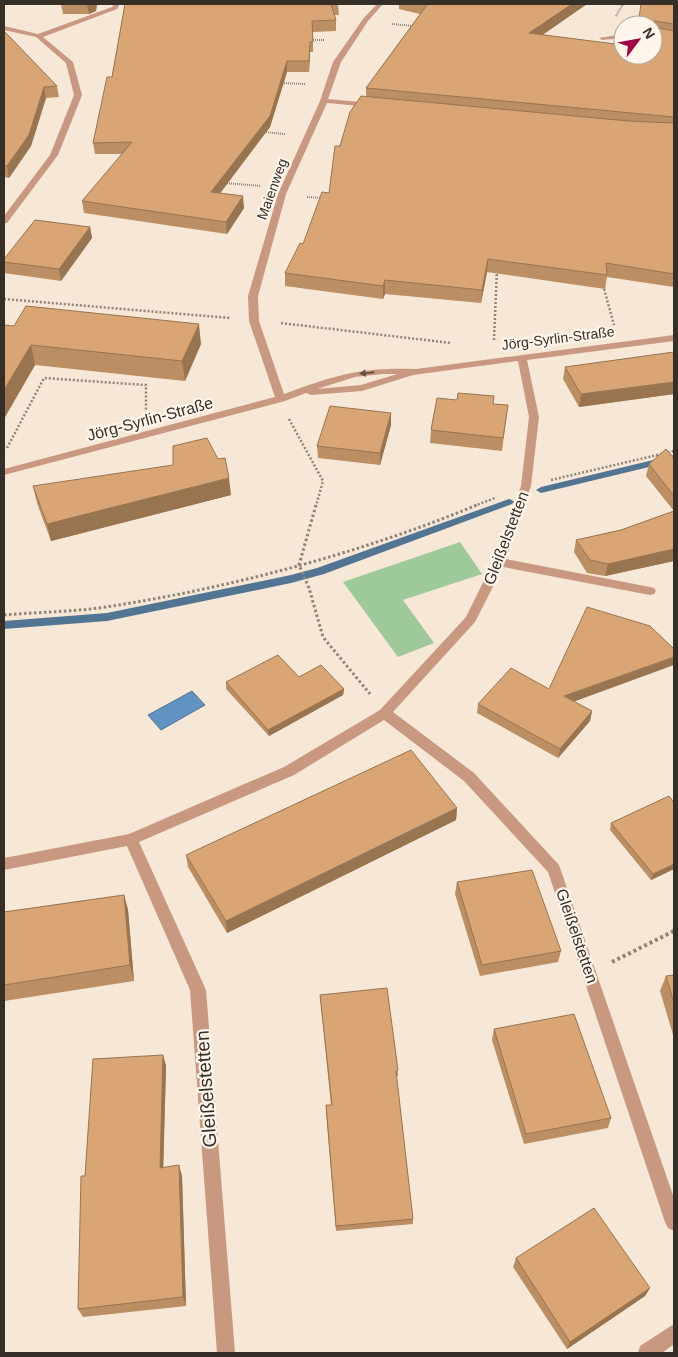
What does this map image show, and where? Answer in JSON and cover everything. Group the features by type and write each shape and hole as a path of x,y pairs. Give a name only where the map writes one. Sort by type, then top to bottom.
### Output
{"street":[{"path":"38,36 115,8 117,4"},
{"name":"Maienweg","path":"282,399 254,320 253,296 283,191 324,101 337,62 365,20 380,4"},
{"path":"4,28 38,36 69,62 78,95 54,156 4,221"},
{"path":"602,38 613,37"},
{"path":"324,101 383,106"},
{"name":"Jörg-Syrlin-Straße","path":"304,392 362,388 416,372 493,360 674,338"},
{"name":"Gleißelstetten","path":"4,864 131,839 289,771 385,713 471,619 499,562 526,486 534,417 522,357"},
{"name":"Jörg-Syrlin-Straße","path":"4,472 282,399 304,392 330,380 355,374 384,371 416,372"},
{"path":"499,562 650,591"},
{"name":"Gleißelstetten","path":"385,713 469,777 554,868 674,1222"},
{"name":"Gleißelstetten","path":"131,839 198,990 226,1353"},
{"path":"647,1353 674,1333"}],"path":[{"path":"365,20 414,26"},
{"path":"304,40 351,41"},
{"path":"272,83 329,85"},
{"path":"258,132 308,135"},
{"path":"218,183 331,199"},
{"path":"493,360 497,266"},
{"path":"603,282 602,288 611,312 618,345"},
{"path":"4,298 254,320 381,333 451,343"},
{"path":"4,455 44,378 146,385 146,412"},
{"path":"282,399 290,422 323,481 299,565 309,588 323,637 385,713"},
{"path":"4,615 105,607 230,582 299,565 424,527 526,486 674,451"},
{"path":"590,973 674,931"}],"green space":[{"path":"460,542 482,574 403,600 434,643 398,657 343,582"}],"water":[{"path":"192,691 205,705 161,730 148,715"}],"building":[{"path":"125,4 331,4 336,20 312,21 313,42 310,42 309,61 287,61 270,116 211,192 243,196 226,222 82,201 132,142 93,143 107,77 112,77"},
{"path":"424,4 572,4 529,33 613,44 613,65 663,65 663,29 674,31 674,117 366,88 427,5"},
{"path":"641,4 674,4 674,24 663,22 663,15 639,15"},
{"path":"4,31 57,86 44,87 29,135 7,166 4,166"},
{"path":"361,96 628,121 674,123 674,274 606,263 607,275 488,259 482,290 385,280 383,286 285,273 300,243 303,244 322,192 329,193 335,146 340,146 350,112"},
{"path":"35,220 90,227 59,269 4,262 4,259"},
{"path":"26,306 199,324 182,361 31,345 4,390 4,325 14,326"},
{"path":"674,352 674,382 581,394 565,367"},
{"path":"458,393 494,396 493,404 508,405 503,438 431,430 437,398 457,400"},
{"path":"330,406 391,413 380,453 317,446"},
{"path":"207,438 218,459 225,458 229,478 47,524 33,486 173,465 173,446"},
{"path":"666,449 674,458 674,496 649,464"},
{"path":"674,511 674,549 608,564 590,560 576,540 621,530"},
{"path":"587,607 650,626 674,649 674,657 564,696 592,711 560,749 478,704 511,668 549,689"},
{"path":"278,655 299,677 321,665 344,689 268,730 226,682"},
{"path":"411,750 457,808 226,921 186,855"},
{"path":"669,796 674,801 674,864 653,874 611,823"},
{"path":"532,870 561,951 482,965 457,882"},
{"path":"124,895 130,965 4,985 4,912"},
{"path":"674,975 674,1003 666,976"},
{"path":"387,988 398,1070 396,1071 413,1219 336,1226 326,1105 332,1105 320,995"},
{"path":"574,1014 611,1118 526,1134 494,1029"},
{"path":"163,1055 160,1168 179,1165 183,1297 78,1309 81,1176 85,1176 93,1059"},
{"path":"594,1208 650,1288 570,1342 516,1258"}],"waterway":[{"path":"541,490 674,458"},
{"path":"4,625 107,617 291,579 320,571 509,502"}]}
